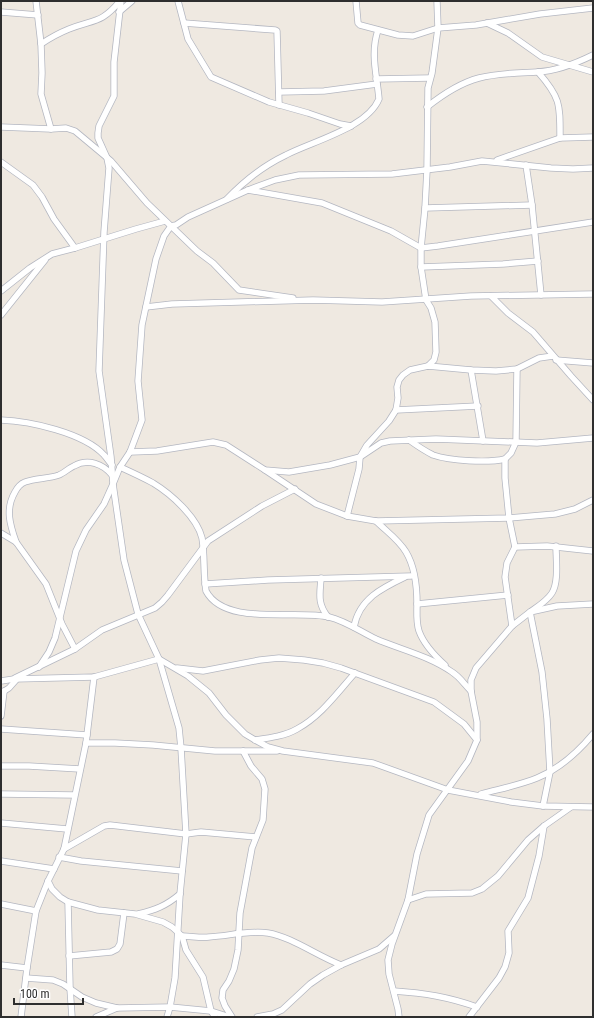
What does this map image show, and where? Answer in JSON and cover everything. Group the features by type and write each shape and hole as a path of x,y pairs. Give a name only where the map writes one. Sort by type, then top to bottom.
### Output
{"street":[{"path":"36,1 41,44 41,94 51,129"},
{"path":"41,44 67,30 104,17 111,12 120,1"},
{"path":"120,1 114,62 114,96 99,126 98,133 98,138 107,158 109,174 103,238 98,371 124,560 138,614 159,659 179,728 186,834 180,894 180,935 175,978 167,1017"},
{"path":"119,12 132,1"},
{"path":"178,1 188,39 211,77 250,95 340,124 351,126"},
{"path":"356,1 358,23 360,25 365,28 398,35 413,36 438,28 487,23 540,14 593,8"},
{"path":"428,366 434,360 436,344 435,322 432,308 426,300 421,267 421,248 427,170 428,88 438,28 437,1"},
{"path":"1,12 38,15"},
{"path":"184,23 275,30 277,34 279,105"},
{"path":"487,23 508,33 542,57 593,72"},
{"path":"223,202 242,183 285,155 340,132 371,113 377,105 379,99 374,63 374,45 378,30"},
{"path":"427,107 439,98 476,79 502,74 538,72 572,65 593,55"},
{"path":"538,72 546,81 556,97 559,106 560,138"},
{"path":"279,92 324,90 377,81 430,78"},
{"path":"1,127 51,129 66,128 75,131 107,158 147,203 197,251 213,263 239,290 313,300"},
{"path":"494,161 560,138 593,137"},
{"path":"39,667 49,652 55,638 76,551 86,530 104,504 120,467 130,452 142,420 138,381 142,325 156,259 164,236 171,226 176,225 188,217 248,190 275,180 299,175 378,174 427,170 473,162 494,161 573,169 593,168"},
{"path":"1,162 33,185 42,196 54,219 74,248"},
{"path":"526,165 532,205 541,295"},
{"path":"248,190 322,203 391,231 421,248 593,222"},
{"path":"425,208 532,205"},
{"path":"1,291 48,256 103,238 165,221"},
{"path":"1,314 48,256"},
{"path":"421,267 503,264 538,261"},
{"path":"146,307 172,304 313,300 382,302 471,296 593,294"},
{"path":"491,296 508,313 533,332 554,358 593,400"},
{"path":"347,516 360,468 360,457 367,445 396,410 398,398 397,387 399,380 410,370 428,366 496,371 517,369 539,358 554,358 593,363"},
{"path":"409,440 431,454 438,456 469,461 505,459 511,453 516,442 517,369"},
{"path":"471,370 483,441"},
{"path":"396,410 478,406"},
{"path":"1,420 28,422 74,436 97,449 104,455 112,466"},
{"path":"265,470 289,472 308,469 360,457 381,443 409,440 557,442 593,438"},
{"path":"130,452 157,451 213,442 226,445 316,504 347,516 376,521 509,518 555,514 575,509 593,500"},
{"path":"505,459 505,478 509,518 515,547 507,563 505,577 512,626"},
{"path":"75,649 46,584 16,542 9,517 9,507 13,495 21,484 58,476 76,464 100,464 106,467 112,475"},
{"path":"120,467 154,484 170,495 193,520 199,529 202,538 206,591 216,603 252,614 328,617 339,620 376,639 425,657 453,672"},
{"path":"1,716 3,692 16,679 75,649 102,630 155,608 162,602 202,547 214,536 262,506 295,489"},
{"path":"376,521 401,544 407,553 416,588 419,632 426,646 471,691"},
{"path":"1,533 16,542"},
{"path":"515,547 556,546 593,551"},
{"path":"398,1017 394,991 389,974 388,960 392,944 408,900 417,854 429,814 468,761 477,740 477,722 471,691 471,680 476,668 512,626 551,595 554,589 556,576 556,546"},
{"path":"205,584 412,573"},
{"path":"354,627 360,611 375,593 381,588 412,573"},
{"path":"321,578 320,602 322,609 328,617"},
{"path":"417,604 508,595"},
{"path":"530,612 557,606 593,604"},
{"path":"530,612 542,672 547,718 550,772 543,806"},
{"path":"175,668 203,671 264,659 279,658 323,663 434,702 464,724 477,740"},
{"path":"1,681 16,679 94,677 159,659 188,676 209,693 226,715 245,734 255,740 283,751"},
{"path":"255,740 278,736 296,730 325,708 355,673"},
{"path":"21,1017 36,911 48,881 64,849 74,795 86,744 94,677"},
{"path":"1,729 87,735"},
{"path":"479,795 537,778 550,772 570,757 593,734"},
{"path":"86,744 115,743 215,751 283,751 373,763 448,790 543,806 593,807"},
{"path":"231,1017 222,998 223,990 234,969 238,950 240,913 252,848 263,820 265,789 262,779 251,766 243,751"},
{"path":"1,766 80,769"},
{"path":"1,794 74,795"},
{"path":"408,900 426,894 472,893 482,889 498,876 528,840 571,806"},
{"path":"1,823 67,829"},
{"path":"64,849 104,826 110,825 186,834 201,832 256,837"},
{"path":"469,1017 499,978 504,967 509,953 508,932 528,898 539,856 544,826"},
{"path":"59,857 93,863 182,871"},
{"path":"1,861 54,869"},
{"path":"48,881 52,889 68,902 98,910 135,914 163,922 172,927 180,935 186,950 202,977 211,1011 215,1017"},
{"path":"135,914 155,910 170,902 180,894"},
{"path":"68,902 72,1017"},
{"path":"1,904 36,911"},
{"path":"69,956 111,952 118,949 124,913"},
{"path":"180,935 209,937 239,932 267,933 283,937 327,960 341,965"},
{"path":"257,1017 273,1014 282,1010 310,984 323,975 341,965 379,949 396,934"},
{"path":"1,965 27,968"},
{"path":"26,978 53,980 70,988 82,997 96,1003 117,1008 170,1007 211,1011 231,1017"},
{"path":"394,991 420,992 438,995 477,1007"},
{"path":"96,1017 117,1008"}]}
